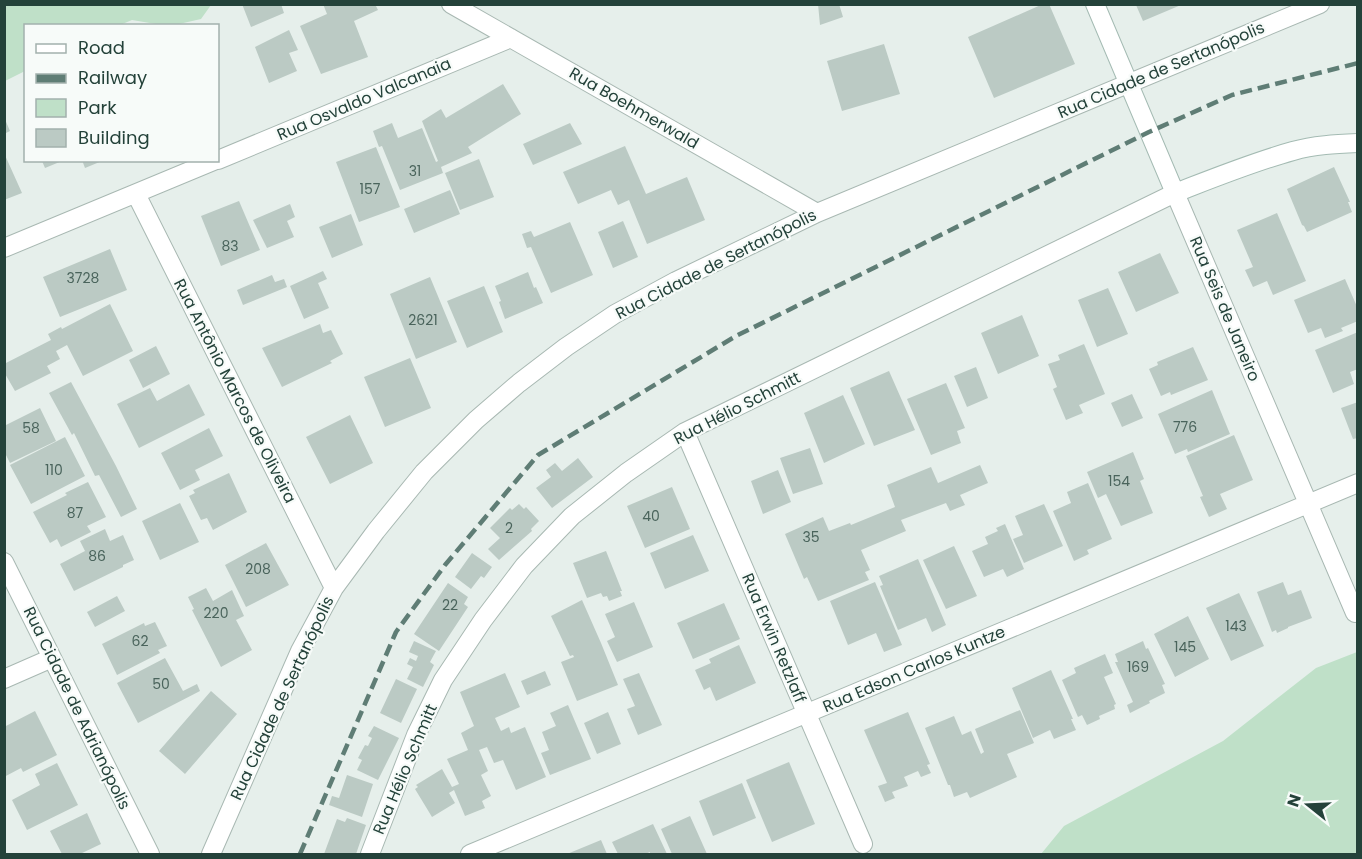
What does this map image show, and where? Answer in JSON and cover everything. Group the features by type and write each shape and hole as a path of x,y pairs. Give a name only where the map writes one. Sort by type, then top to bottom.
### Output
{"street":[{"name":"Rua Boehmerwald","path":"451,4 817,213"},
{"name":"Rua Seis de Janeiro","path":"1095,4 1355,614"},
{"name":"Rua Cidade de Sertanópolis","path":"211,855 300,651 334,588 424,472 476,420 566,346 615,314 676,280 817,213 1320,4"},
{"name":"Rua Osvaldo Valcanaia","path":"219,159 511,38"},
{"path":"1175,193 1295,150 1358,143"},
{"name":"Rua Osvaldo Valcanaia","path":"4,248 212,162"},
{"name":"Rua Hélio Schmitt","path":"370,855 416,735 443,680 483,620 524,566 572,516 626,473 685,432 1175,193"},
{"name":"Rua Antônio Marcos de Oliveira","path":"136,194 334,588"},
{"name":"Rua Erwin Retzlaff","path":"685,432 863,844"},
{"name":"Rua Edson Carlos Kuntze","path":"470,855 1358,483"},
{"name":"Rua Cidade de Adrianópolis","path":"4,562 150,855"},
{"path":"4,679 52,658"}],"green space":[{"path":"5,4 211,4 201,19 179,24 157,24 132,20 122,24 24,24 24,72 5,81"},
{"path":"1357,652 1357,854 1041,854 1064,826 1223,741 1316,668"}],"building":[{"path":"242,4 281,4 284,13 251,27"},
{"path":"323,4 375,4 378,10 354,21 368,57 321,74 300,26 327,14"},
{"path":"818,4 839,4 843,17 820,25"},
{"path":"1043,4 1049,4 1075,64 994,98 968,37"},
{"path":"1136,5 1181,5 1143,21"},
{"path":"289,30 298,50 289,53 297,71 269,83 255,47"},
{"path":"884,44 900,94 842,111 827,61"},
{"path":"503,84 521,114 468,147 472,153 441,167 443,173 400,190 382,146 379,147 373,131 392,123 398,138 422,128 436,162 438,161 422,121 441,109 446,118"},
{"path":"4,117 10,131 4,134"},
{"path":"570,123 582,144 533,165 523,144"},
{"path":"625,146 646,194 687,177 705,220 647,244 629,200 618,205 611,190 578,204 563,172"},
{"path":"376,147 400,207 359,222 336,162"},
{"path":"4,153 22,193 4,200"},
{"path":"479,159 494,197 460,210 445,173"},
{"path":"42,162 60,162 45,168"},
{"path":"83,162 100,162 85,168"},
{"path":"1334,167 1350,202 1348,202 1352,212 1307,232 1287,189"},
{"path":"450,190 460,214 414,233 404,209"},
{"path":"239,201 260,250 221,266 201,216"},
{"path":"290,204 295,217 287,221 294,237 267,248 253,220"},
{"path":"1277,213 1306,281 1273,295 1267,281 1253,287 1245,270 1253,267 1237,230"},
{"path":"351,214 363,245 332,258 319,227"},
{"path":"623,221 638,257 613,268 598,232"},
{"path":"570,222 593,275 551,293 531,247 527,248 522,234 531,231 534,237"},
{"path":"110,249 127,290 60,317 43,277"},
{"path":"1160,253 1179,293 1136,312 1118,272"},
{"path":"323,271 327,279 318,283 329,308 304,319 290,286"},
{"path":"528,272 543,303 505,319 495,286"},
{"path":"272,275 275,282 284,279 287,287 243,305 237,290"},
{"path":"430,277 457,342 416,359 390,294"},
{"path":"1345,279 1358,309 1358,321 1341,328 1343,331 1325,338 1321,328 1308,333 1294,300"},
{"path":"484,286 503,332 467,348 447,301"},
{"path":"1108,288 1128,334 1097,347 1078,300"},
{"path":"110,304 133,351 83,376 67,345 56,351 60,359 47,366 51,373 15,391 4,372 4,364 51,340 48,334"},
{"path":"1022,315 1039,356 998,374 981,333"},
{"path":"320,324 323,333 331,330 343,354 330,361 332,363 282,387 262,348"},
{"path":"1358,332 1358,369 1350,372 1354,384 1333,393 1315,350"},
{"path":"1084,344 1105,394 1079,405 1083,413 1066,420 1053,389 1057,387 1048,364 1060,360 1058,355"},
{"path":"156,346 170,374 143,388 129,360"},
{"path":"1193,347 1208,380 1171,395 1170,392 1161,396 1149,369 1158,365 1157,362"},
{"path":"410,358 431,408 385,427 364,377"},
{"path":"976,367 988,398 967,407 954,376"},
{"path":"889,371 915,430 874,446 850,388"},
{"path":"71,382 137,509 121,517 99,475 95,476 74,433 72,435 49,393"},
{"path":"946,383 965,428 957,431 961,443 931,455 907,399"},
{"path":"189,384 205,415 139,448 117,404 150,388 157,401"},
{"path":"1212,390 1230,434 1188,452 1187,449 1175,454 1158,414"},
{"path":"1132,394 1143,418 1122,427 1111,403"},
{"path":"843,395 865,444 824,463 804,413"},
{"path":"1358,402 1358,438 1353,439 1341,408"},
{"path":"40,408 56,441 10,463 4,451 4,426"},
{"path":"350,415 373,463 330,484 306,437"},
{"path":"209,428 223,456 195,470 200,480 180,490 161,453"},
{"path":"1234,435 1253,480 1220,494 1227,509 1209,517 1186,456"},
{"path":"65,437 85,476 31,504 10,465"},
{"path":"810,448 823,484 793,494 780,458"},
{"path":"1133,452 1144,479 1140,481 1153,513 1121,526 1106,494 1098,498 1087,472"},
{"path":"578,458 593,477 552,508 536,488 551,477 546,470 555,463 562,471"},
{"path":"980,465 988,483 960,495 965,505 950,511 946,503 901,520 906,531 861,550 870,570 865,572 869,580 818,601 807,577 804,579 785,534 823,517 829,531 850,523 851,525 895,507 887,485 931,467 938,483"},
{"path":"778,470 791,502 763,514 751,481"},
{"path":"229,473 247,512 213,530 207,518 201,520 189,496 195,493 193,490"},
{"path":"88,482 106,517 87,526 91,532 61,547 57,539 50,543 33,512"},
{"path":"1088,483 1112,539 1087,550 1089,554 1074,561 1053,511 1071,503 1067,492"},
{"path":"672,487 690,529 645,548 627,506"},
{"path":"180,503 199,542 160,560 142,521"},
{"path":"519,504 524,509 526,507 539,521 531,529 532,531 499,560 488,549 500,538 490,528 510,508 512,510"},
{"path":"1044,504 1063,546 1024,563 1013,539 1023,535 1015,516"},
{"path":"1005,524 1024,569 1007,577 1003,569 984,577 972,551 988,544 985,537 998,531 996,528"},
{"path":"105,529 110,541 123,535 134,560 74,591 60,564 85,551 80,541"},
{"path":"693,535 709,571 665,589 650,553"},
{"path":"266,543 289,585 246,607 225,565"},
{"path":"954,546 977,596 946,609 923,560"},
{"path":"606,551 622,596 609,601 607,596 603,597 601,593 587,598 573,563"},
{"path":"472,553 492,567 484,578 481,576 471,589 455,577"},
{"path":"918,559 946,625 932,632 926,618 898,630 880,586 883,585 879,576"},
{"path":"875,582 902,645 884,652 876,633 848,645 830,601"},
{"path":"1283,582 1288,595 1301,590 1312,618 1277,633 1276,630 1272,632 1257,592"},
{"path":"448,583 468,597 464,604 468,607 439,651 414,634"},
{"path":"206,588 213,601 232,590 244,616 236,620 252,650 221,667 192,610 194,609 188,597"},
{"path":"1239,593 1264,646 1231,661 1206,608"},
{"path":"117,596 125,611 95,627 87,612"},
{"path":"582,600 618,685 577,701 561,662 574,657 570,656 551,616"},
{"path":"634,602 653,647 617,662 607,641 615,637 605,614"},
{"path":"724,603 740,639 693,659 677,623"},
{"path":"1188,616 1209,659 1175,677 1154,634"},
{"path":"155,622 167,646 158,650 160,653 117,675 102,644 144,623 145,626"},
{"path":"414,641 436,651 430,662 434,665 423,687 407,679 413,667 407,664 410,658 416,661 418,656 409,652"},
{"path":"1143,641 1165,684 1162,685 1165,693 1130,713 1127,705 1133,702 1115,662 1118,662 1115,654"},
{"path":"739,645 756,683 716,701 710,687 704,690 695,670 711,663 709,659"},
{"path":"1105,654 1113,673 1104,677 1116,704 1115,709 1099,716 1100,719 1087,725 1082,715 1078,717 1062,680 1076,673 1074,668"},
{"path":"165,658 183,691 197,684 200,691 138,723 117,683"},
{"path":"1051,670 1076,730 1054,739 1050,730 1033,738 1012,688"},
{"path":"545,671 551,685 527,695 521,681"},
{"path":"505,673 520,707 495,718 501,731 509,727 511,733 525,727 546,777 516,790 503,760 494,763 487,747 479,750 488,771 481,775 491,796 482,801 485,808 465,816 454,790 449,793 455,803 432,817 415,789 418,787 416,785 442,769 452,787 459,784 447,759 468,750 461,733 474,726 460,692"},
{"path":"639,673 662,725 638,735 627,709 635,706 623,679"},
{"path":"396,679 417,689 401,723 380,713"},
{"path":"211,691 237,714 185,774 159,751"},
{"path":"568,705 591,759 550,775 541,753 549,750 542,732 556,726 550,713"},
{"path":"1020,710 1034,743 1007,754 1017,777 970,798 967,792 954,797 925,728 954,716 962,735 971,731 981,754 984,752 975,729"},
{"path":"35,711 57,755 23,772 21,768 4,777 4,727"},
{"path":"608,712 621,744 597,754 584,723"},
{"path":"908,712 930,764 927,765 931,773 921,777 918,771 904,777 908,786 892,792 895,798 885,802 878,786 887,783 864,730"},
{"path":"374,726 399,738 378,780 357,770 362,760 358,758 372,738 368,736"},
{"path":"789,762 815,824 772,842 746,780"},
{"path":"57,763 78,805 27,830 12,800 40,785 35,774"},
{"path":"347,775 373,784 362,817 329,805 332,796 339,798"},
{"path":"742,783 756,818 713,836 699,801"},
{"path":"87,813 101,844 80,854 62,854 50,831"},
{"path":"690,816 707,854 672,854 661,829"},
{"path":"347,818 366,825 356,854 324,854 337,819 345,822"},
{"path":"653,824 667,854 650,854 650,852 618,854 612,842"},
{"path":"601,840 607,854 567,854"}],"railway":[{"path":"300,854 396,632 445,565 538,455 736,336 1149,132 1232,95 1358,63"}]}
